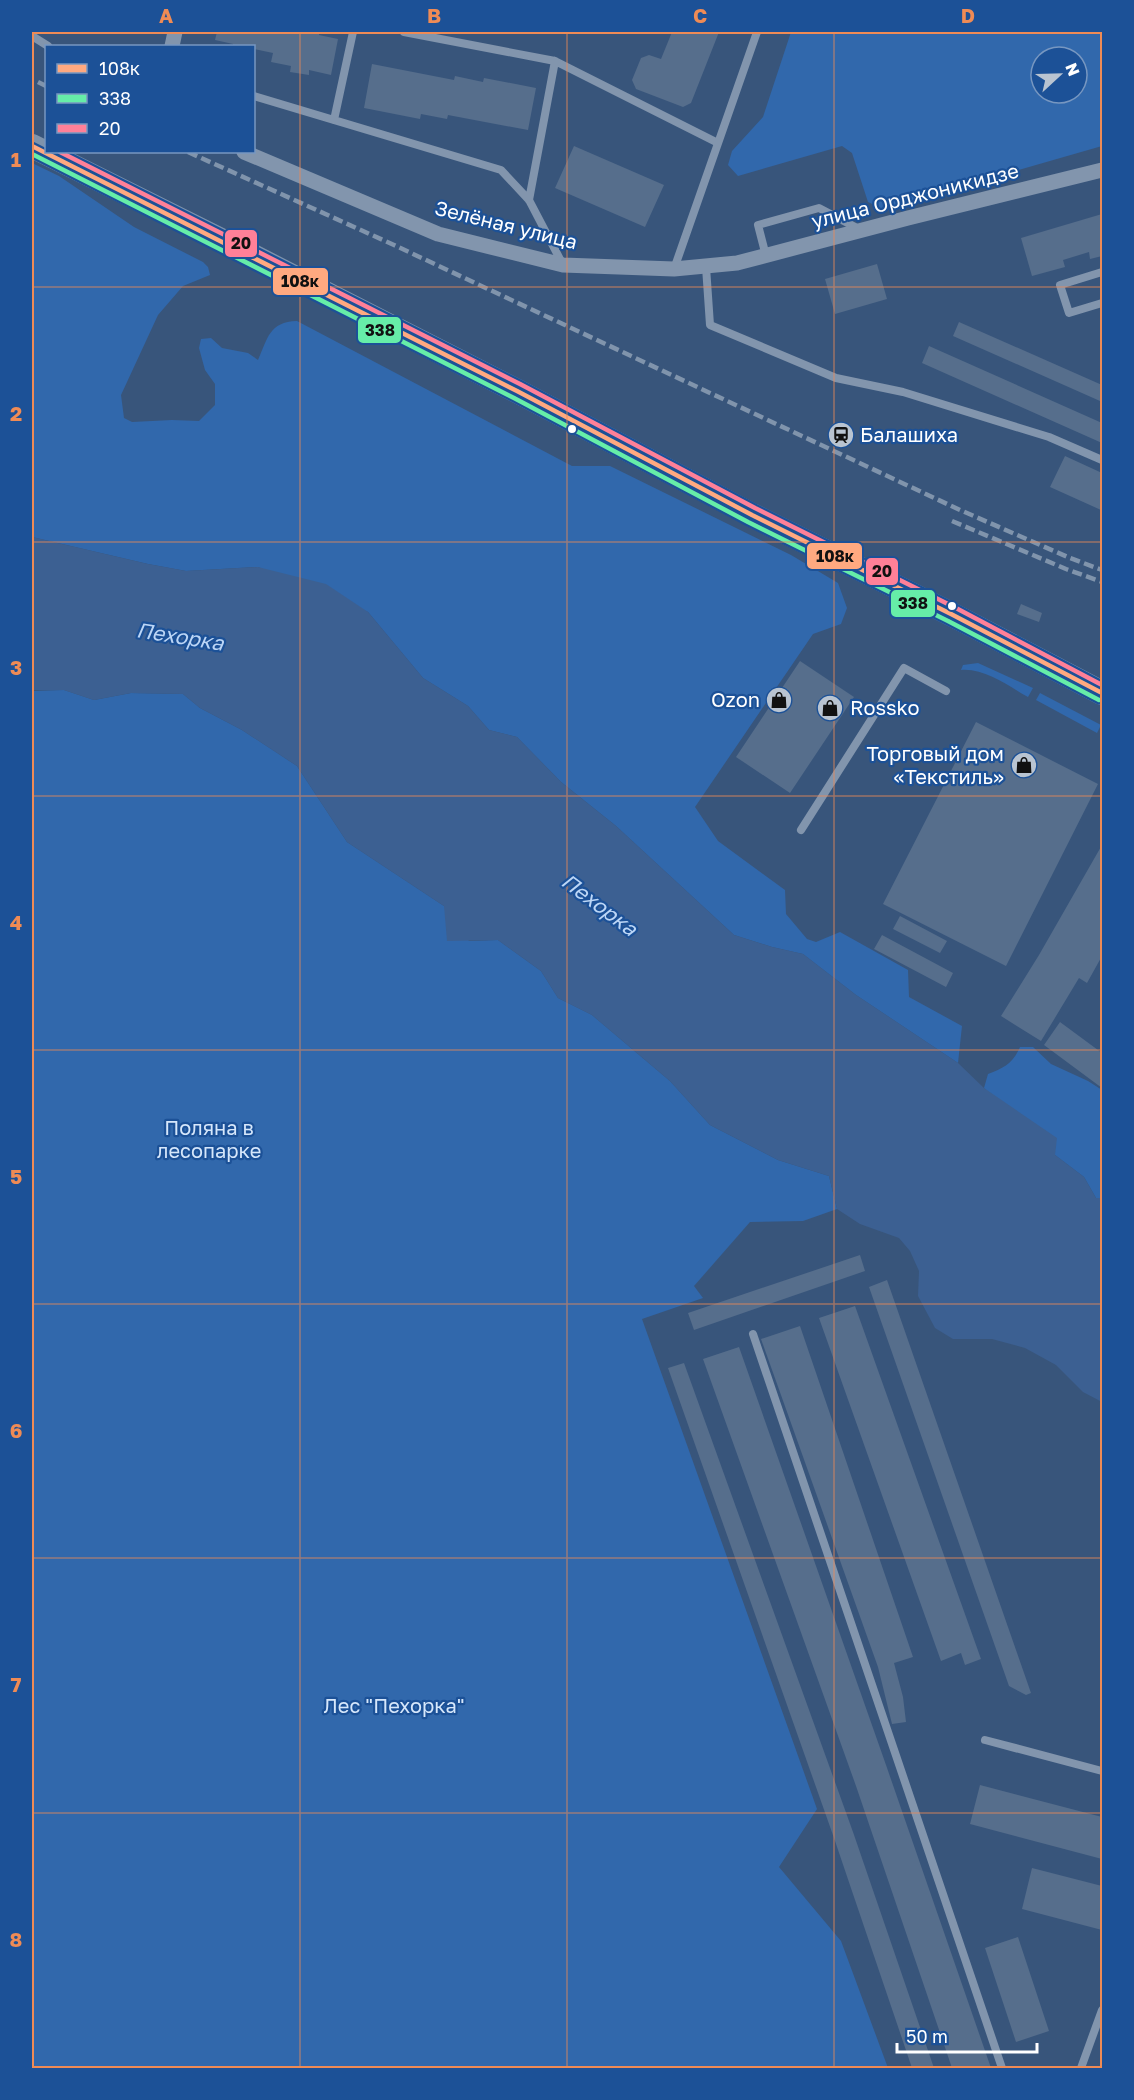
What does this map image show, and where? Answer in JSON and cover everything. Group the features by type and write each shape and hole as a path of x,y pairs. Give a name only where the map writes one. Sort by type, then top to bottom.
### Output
{"main road":[{"path":"46,153 507,386 1102,693"}],"street":[{"name":"Зелёная улица","path":"246,153 438,234 563,265 674,269 737,263"},
{"name":"улица Орджоникидзе","path":"737,263 1102,170"}],"lane":[{"path":"334,120 353,32"},
{"path":"404,32 555,62 718,143"},
{"path":"674,269 757,32"},
{"path":"32,36 46,45"},
{"path":"529,200 555,62"},
{"path":"255,96 501,170 529,200 563,265"},
{"path":"766,256 758,225 819,208 863,231"},
{"path":"706,267 710,325 836,378 903,392 1049,437 1102,460"},
{"path":"1102,272 1060,285 1069,313 1102,303"},
{"path":"801,830 904,668 946,691"},
{"path":"753,1334 1002,2068"},
{"path":"985,1740 1102,1771"},
{"path":"1081,2068 1102,2010"}],"green space":[{"path":"791,32 1102,32 1102,146 883,209 868,202 852,153 842,146 738,176 728,165 732,151 763,117"},
{"path":"32,163 59,176 134,227 203,262 208,267 210,275 183,286 158,315 121,395 124,418 132,422 199,421 215,405 215,384 205,370 199,348 201,339 211,338 222,348 248,353 258,360 267,338 275,328 280,324 297,321 572,466 610,466 791,555 838,583 847,608 841,624 813,634 695,807 718,841 785,890 786,914 807,939 816,942 840,932 908,970 909,997 962,1026 958,1063 856,995 803,954 734,935 616,826 561,782 517,737 489,730 468,706 423,678 368,612 258,567 186,571 32,537"},
{"path":"978,663 1033,688 1028,697 987,675 961,670 963,665"},
{"name":"Лес \"Пехорка\"","path":"64,690 94,700 131,693 183,694 200,708 242,730 297,766 347,842 444,906 469,941 498,940 541,971 558,998 592,1015 670,1081 710,1125 778,1160 829,1176 837,1209 803,1221 750,1222 694,1286 703,1298 642,1319 817,1809 779,1867 841,1941 888,2068 32,2068 32,691"},
{"path":"1040,693 1101,725 1097,733 1036,700"},
{"path":"1020,1047 1033,1047 1051,1064 1102,1090 1102,1198 1096,1198 1084,1177 1055,1155 984,1088 988,1074 1007,1064"}],"water":[{"name":"Пехорка","path":"32,537 186,571 258,567 326,584 368,612 423,678 468,706 489,730 517,737 561,782 616,826 734,935 803,954 856,995 958,1063 984,1088 1057,1138 1055,1155 1084,1177 1096,1198 1102,1198 1102,1402 1083,1392 1056,1365 1025,1348 992,1339 953,1339 935,1328 918,1296 919,1271 910,1251 899,1238 860,1224 837,1209 829,1176 778,1160 710,1125 670,1081 592,1015 558,998 541,971 498,940 447,941 444,906 347,842 297,766 242,730 200,708 183,694 131,693 94,700 64,690 32,690"}],"building":[{"path":"217,32 319,32 319,35 338,39 331,75 309,70 309,75 290,72 291,66 271,62 273,53 255,49 255,45 233,45 215,40"},
{"path":"672,32 719,32 691,103 683,107 636,89 632,80 641,58 649,55 661,59"},
{"path":"372,64 454,80 455,76 483,82 484,78 536,88 528,130 448,115 447,119 421,114 420,119 364,108"},
{"path":"574,146 664,185 645,227 555,188"},
{"path":"1102,214 1102,256 1090,259 1089,252 1063,260 1065,267 1032,276 1021,238"},
{"path":"877,264 887,299 835,314 825,279"},
{"path":"959,322 1102,385 1100,401 953,336"},
{"path":"929,346 1102,423 1102,443 922,363"},
{"path":"1065,456 1102,473 1101,510 1050,487"},
{"path":"1021,604 1042,613 1039,622 1017,614"},
{"path":"800,661 854,697 790,793 736,757"},
{"path":"976,722 1098,784 1006,966 883,904"},
{"path":"1102,845 1102,956 1087,983 1079,978 1041,1041 1001,1016"},
{"path":"900,916 947,941 940,953 893,929"},
{"path":"882,935 953,973 946,987 874,949"},
{"path":"1060,1022 1102,1053 1102,1088 1044,1045"},
{"path":"860,1255 865,1271 694,1330 688,1313"},
{"path":"887,1280 1031,1693 1026,1695 1009,1686 869,1287"},
{"path":"855,1306 981,1659 965,1665 961,1653 941,1661 819,1318"},
{"path":"800,1326 913,1657 894,1663 903,1697 906,1722 892,1724 878,1667 761,1339"},
{"path":"739,1347 991,2068 952,2068 856,1786 703,1359"},
{"path":"684,1363 853,1832 934,2068 912,2068 834,1838 668,1368"},
{"path":"980,1785 1102,1817 1102,1859 970,1824"},
{"path":"1032,1868 1102,1886 1102,1930 1022,1909"},
{"path":"1018,1937 1049,2031 1016,2042 985,1948"}],"railway":[{"path":"38,82 45,86"},
{"path":"190,153 394,245 960,510 1102,570"},
{"path":"952,521 1102,582"}],"transit line":[{"name":"108к","path":"32,146 45,153"},
{"name":"108к","path":"46,153 517,391 752,515 951,614 1102,693"},
{"name":"20","path":"62,153 520,384 755,508 954,607 1102,685"},
{"name":"338","path":"32,154 514,398 748,522 948,621 1099,700"}],"place":[{"name":"Балашиха","path":"841,435"},
{"name":"Ozon","path":"779,700"},
{"name":"Rossko","path":"830,708"},
{"name":"Торговый дом «Текстиль»","path":"1024,765"}],"park label":[{"name":"Поляна в лесопарке","path":"209,1140"}]}
